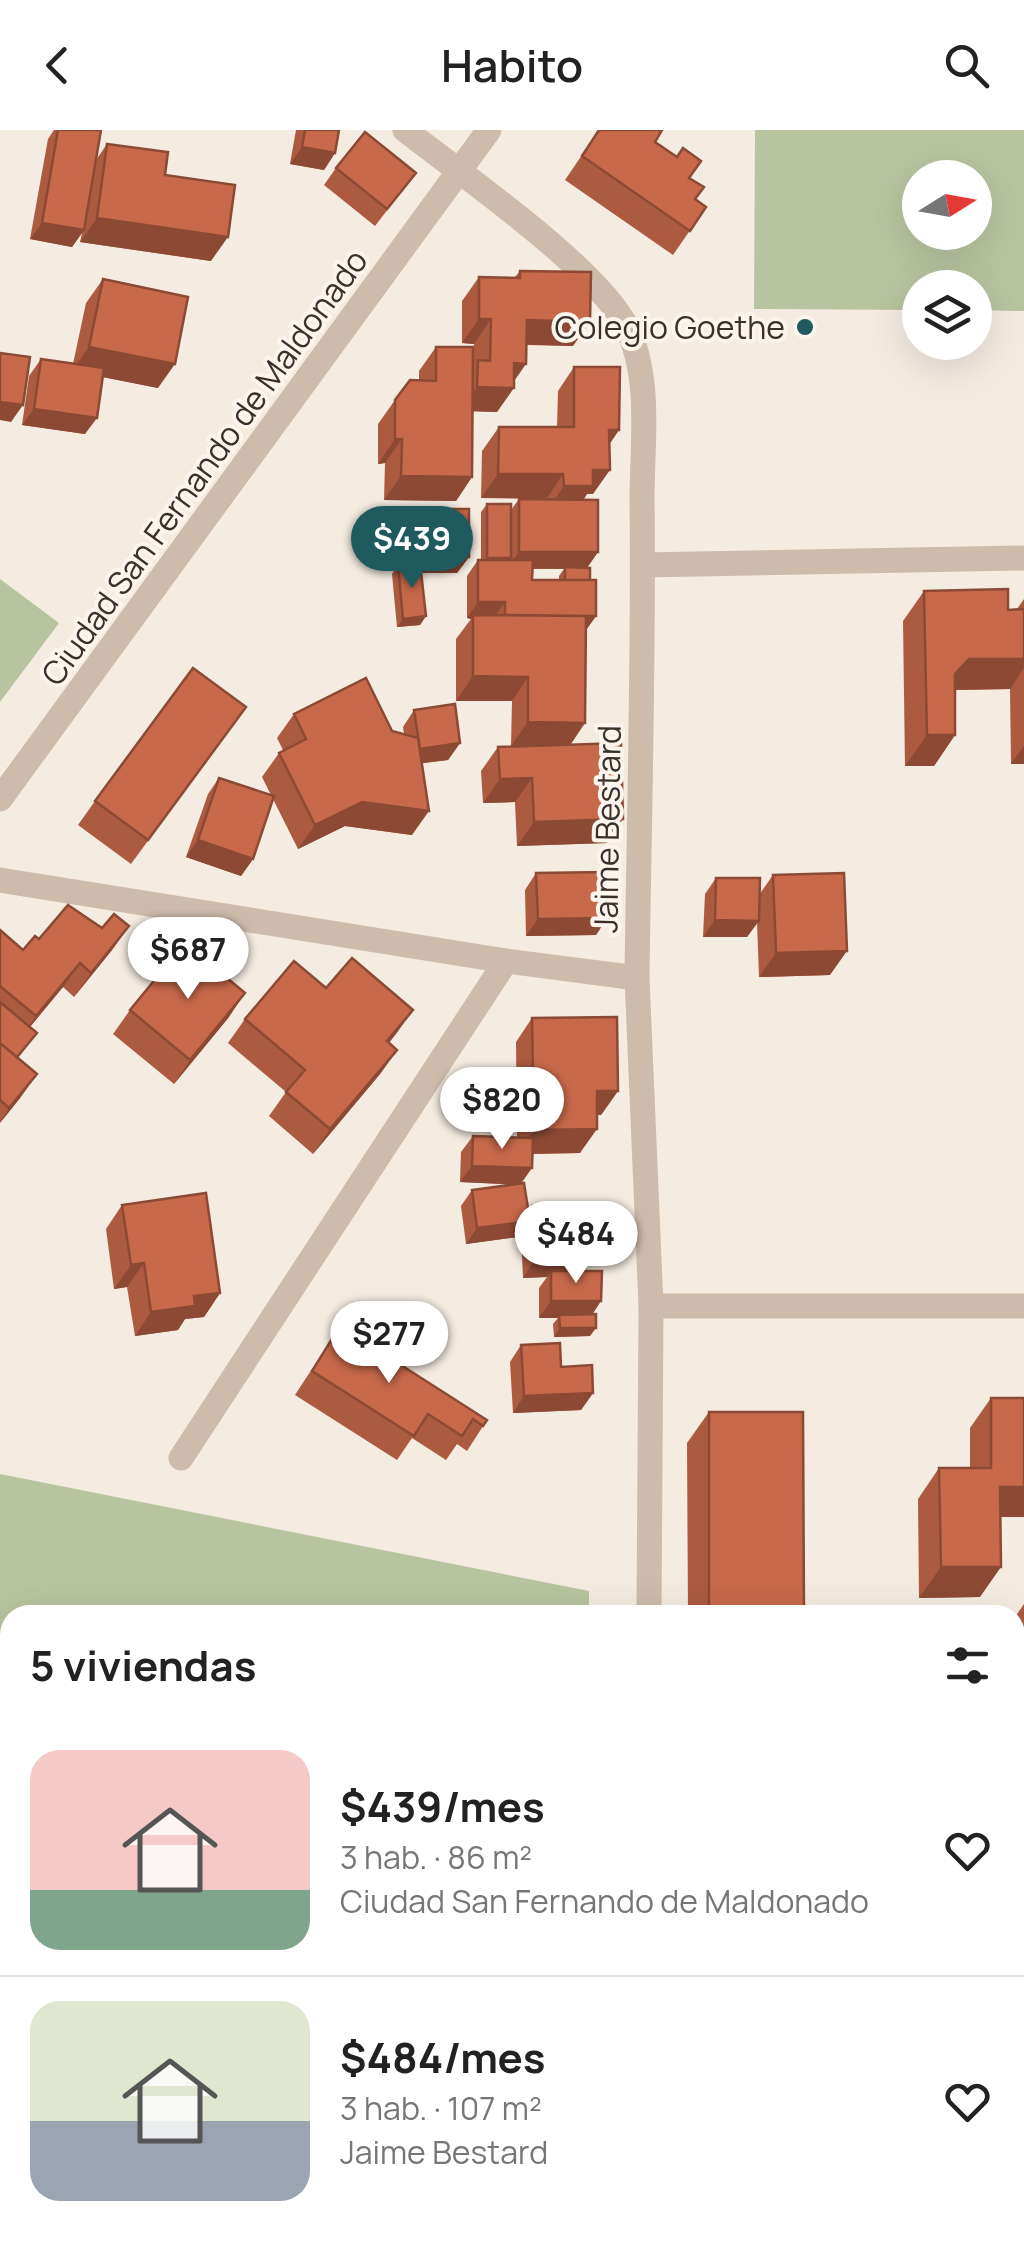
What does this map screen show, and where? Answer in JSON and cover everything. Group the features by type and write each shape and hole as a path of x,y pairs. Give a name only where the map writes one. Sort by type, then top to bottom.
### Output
{"street":[{"name":"Jaime Bestard","path":"405,130 596,285 625,323 640,369 643,565 637,978 651,1306 649,1605"},
{"path":"460,173 489,130"},
{"name":"Ciudad San Fernando de Maldonado","path":"0,799 460,173"},
{"path":"643,565 1024,558"},
{"path":"0,880 506,961 637,978"},
{"path":"181,1458 506,961"},
{"path":"651,1306 1024,1306"}],"green space":[{"path":"755,130 1024,130 1024,311 992,310 992,270 902,270 902,310 754,309"},
{"path":"0,579 59,623 0,702"},
{"path":"0,1474 589,1591 589,1605 0,1605"}],"building":[{"path":"58,130 101,130 84,230 42,223"},
{"path":"305,130 339,130 335,153 302,147"},
{"path":"599,130 662,130 655,142 677,157 683,148 701,161 689,178 704,187 695,199 706,207 690,231 582,156"},
{"path":"365,132 416,173 387,209 336,168"},
{"path":"107,144 168,152 165,175 235,185 228,237 97,218"},
{"path":"520,271 591,272 590,322 527,320 526,364 514,363 514,388 477,387 478,360 490,361 491,319 479,319 479,277 520,278"},
{"path":"103,279 188,297 175,364 89,347"},
{"path":"436,347 473,347 472,477 401,476 402,439 395,439 395,400 410,380 436,381"},
{"path":"0,353 30,357 23,405 0,402"},
{"path":"41,359 104,368 97,418 34,409"},
{"path":"574,367 620,367 619,430 609,430 610,470 593,470 593,486 564,486 563,474 498,474 499,427 574,427"},
{"path":"519,499 598,500 598,552 519,552"},
{"path":"487,504 511,504 511,558 487,558"},
{"path":"434,509 469,509 469,557 434,556"},
{"path":"478,560 533,560 532,580 596,580 596,616 505,615 505,602 478,602"},
{"path":"420,563 426,616 403,619 398,565"},
{"path":"565,567 590,568 590,580 565,580"},
{"path":"1008,589 1008,610 1024,609 1024,659 969,659 955,674 955,735 927,735 924,591"},
{"path":"473,615 586,616 585,723 528,722 528,677 473,676"},
{"path":"193,668 246,707 148,840 95,801"},
{"path":"366,678 392,731 418,738 429,811 362,802 315,825 279,753 306,739 294,714"},
{"path":"455,704 460,743 420,749 414,710"},
{"path":"621,743 623,819 534,822 532,778 500,779 498,747"},
{"path":"219,778 274,796 253,859 198,840"},
{"path":"606,872 607,918 538,919 536,873"},
{"path":"844,873 847,951 776,953 773,875"},
{"path":"716,878 760,878 759,921 715,920"},
{"path":"68,905 102,928 114,914 129,926 91,973 80,963 36,1016 0,986 0,930 23,950 35,936 39,939"},
{"path":"185,943 245,993 190,1060 130,1010"},
{"path":"352,958 413,1010 387,1041 397,1050 330,1129 286,1092 305,1070 245,1019 294,961 326,988"},
{"path":"0,1002 37,1033 17,1057 0,1043"},
{"path":"617,1017 618,1091 597,1091 597,1129 534,1130 532,1018"},
{"path":"0,1043 37,1074 9,1108 0,1100"},
{"path":"473,1136 533,1138 532,1168 472,1166"},
{"path":"524,1183 530,1221 477,1228 472,1190"},
{"path":"206,1193 220,1293 194,1296 195,1306 151,1312 144,1263 131,1265 122,1205"},
{"path":"587,1204 589,1259 534,1261 532,1206"},
{"path":"551,1271 602,1271 601,1301 551,1301"},
{"path":"596,1314 596,1328 560,1328 559,1315"},
{"path":"340,1326 487,1420 483,1426 473,1419 462,1436 428,1414 414,1436 312,1371"},
{"path":"560,1343 561,1367 592,1365 593,1393 524,1396 521,1345"},
{"path":"991,1398 1024,1398 1024,1487 1000,1487 1001,1567 941,1567 939,1468 991,1468"},
{"path":"709,1412 803,1412 804,1605 709,1605"}],"place":[{"name":"Colegio Goethe","path":"805,327"}]}
